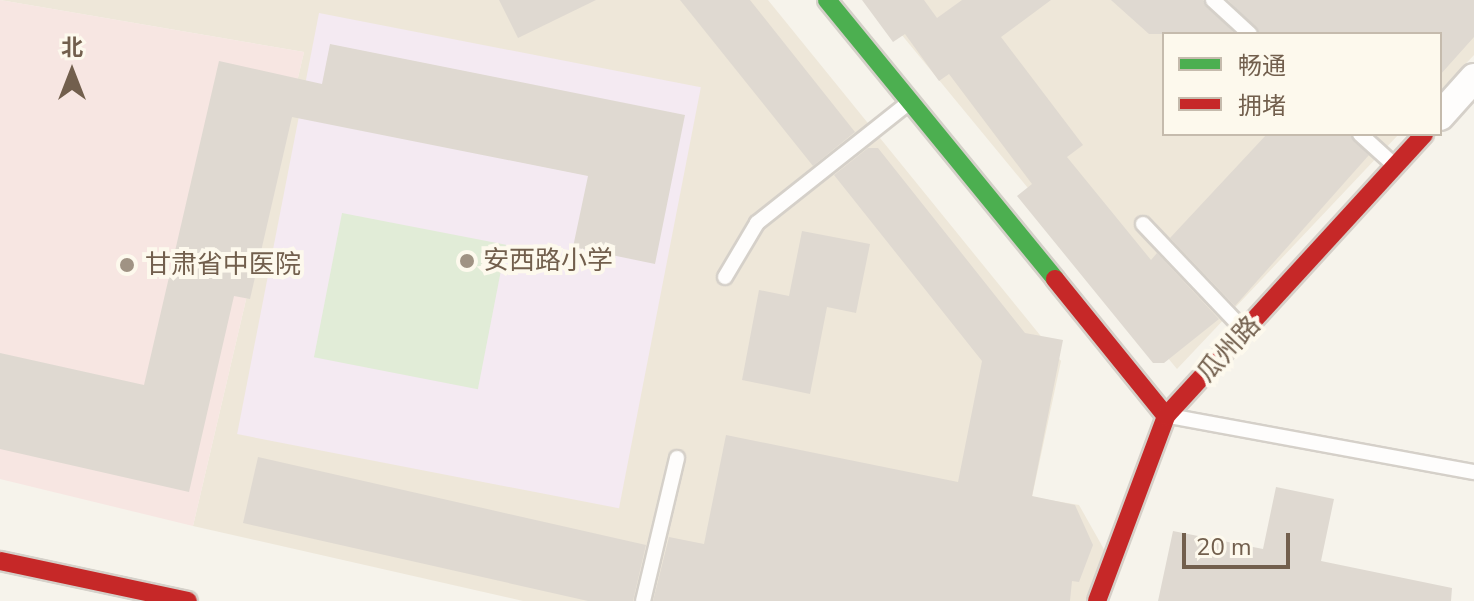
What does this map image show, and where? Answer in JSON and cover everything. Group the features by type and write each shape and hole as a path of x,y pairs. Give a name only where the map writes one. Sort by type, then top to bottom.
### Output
{"street":[{"path":"827,0 1166,416"},
{"path":"1442,114 1474,78"},
{"name":"瓜州路","path":"1097,601 1166,416 1422,136"},
{"path":"0,561 175,600"}],"lane":[{"path":"1213,0 1248,32"},
{"path":"725,277 757,223 910,102"},
{"path":"1362,136 1395,166"},
{"path":"1143,224 1246,332"},
{"path":"1166,416 1474,472"},
{"path":"643,601 677,458"}],"shaded area":[{"path":"0,0 768,0 1061,361 1032,497 1079,505 1105,551 1092,601 523,601 193,526 304,52"},
{"name":"甘肃省中医院","path":"0,0 304,52 193,526 0,479"},
{"path":"873,0 1474,0 1474,55 1442,89 1442,32 1162,32 1162,136 1397,136 1177,369"},
{"name":"安西路小学","path":"319,13 701,87 619,508 237,434"}],"green space":[{"path":"342,213 506,245 478,389 314,357"}],"building":[{"path":"499,0 596,0 518,38"},
{"path":"680,0 750,0 855,132 813,166"},
{"path":"862,0 924,0 937,18 962,0 1051,0 1001,37 1083,145 1067,157 1151,260 1157,253 1219,319 1164,363 1153,363 1017,196 1032,184 949,74 939,81 905,34 893,42"},
{"path":"1111,0 1203,0 1233,32 1162,32 1149,34"},
{"path":"1228,0 1474,0 1474,37 1442,73 1442,32 1258,32"},
{"path":"330,44 685,115 655,264 573,247 588,176 292,117 250,299 234,296 189,492 0,449 0,353 144,385 219,61 322,84"},
{"path":"1265,136 1352,136 1369,155 1235,306 1170,238"},
{"path":"868,148 878,148 1025,333 1063,340 1032,496 1075,505 1093,545 1079,582 1072,581 1070,601 653,601 669,537 704,544 726,435 958,482 982,361 834,175"},
{"path":"802,231 870,244 856,313 827,307 810,394 742,380 759,290 789,296"},
{"path":"258,457 646,545 633,601 588,601 243,523"},
{"path":"1276,487 1334,499 1321,561 1452,588 1451,601 1158,601 1173,531 1263,549"}],"traffic: fast":[{"path":"827,0 1055,279"}],"traffic: jam":[{"path":"1097,601 1166,416 1422,136"},
{"path":"1055,279 1166,416"},
{"path":"0,561 188,601"}],"place":[{"name":"安西路小学","path":"467,261"},
{"name":"甘肃省中医院","path":"127,265"}]}
